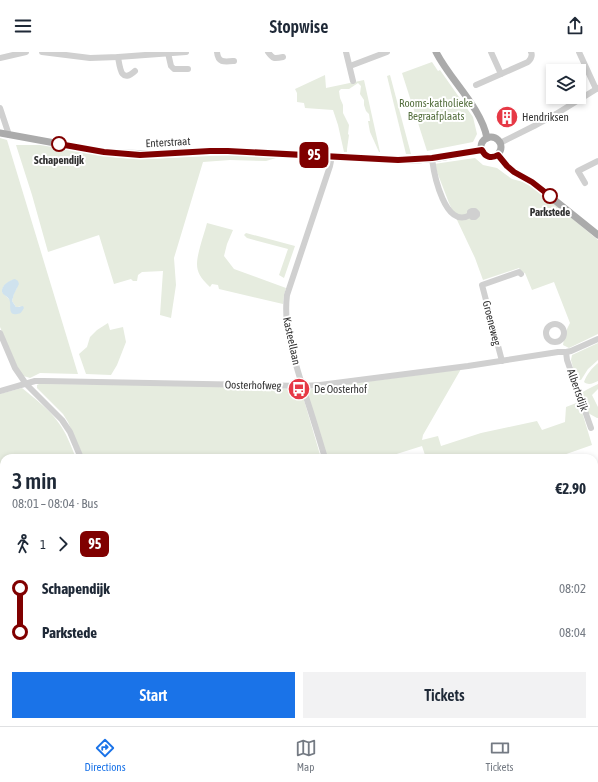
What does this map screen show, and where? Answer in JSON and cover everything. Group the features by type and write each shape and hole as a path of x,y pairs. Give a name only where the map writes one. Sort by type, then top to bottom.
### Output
{"main road":[{"path":"436,52 446,69 478,114 484,125 487,138"},
{"name":"Enterstraat","path":"0,133 104,152 119,153 156,154 228,151 398,160 432,158 482,150"},
{"path":"487,138 495,138 500,143 501,149 498,155 488,157 482,150 482,143 487,138"},
{"path":"498,155 514,172 532,182 598,235"}],"street":[{"path":"0,58 26,52"},
{"path":"42,52 90,58 101,54 118,57 186,52"},
{"path":"217,52 217,56 221,61 234,61"},
{"path":"268,52 275,59 283,57"},
{"path":"346,52 353,82"},
{"path":"350,66 388,52"},
{"path":"491,52 501,74"},
{"path":"476,86 528,62 532,59 531,52"},
{"path":"500,143 550,117 597,88 579,52"},
{"path":"168,53 170,66 174,69 188,69"},
{"path":"118,57 122,74 128,76 135,71"},
{"path":"0,108 9,135"},
{"name":"Kasteellaan","path":"324,454 292,351 286,314 287,295 332,156"},
{"path":"432,158 437,186 447,207 454,216 464,218 470,215"},
{"path":"585,183 578,171 598,161"},
{"name":"Groeneweg","path":"502,361 482,285 519,272 521,274"},
{"path":"0,333 15,368 26,384 62,420 70,432 79,454"},
{"name":"Oosterhofweg","path":"0,391 35,381 303,386 502,361 560,351 566,352 598,339"},
{"name":"Albertsdijk","path":"560,341 566,352 567,360 591,428"}],"green space":[{"name":"Rooms-katholieke Begraafplaats","path":"432,62 438,71 440,70 473,117 477,134 473,142 427,151 402,73"},
{"path":"325,75 326,88 364,80 380,152 370,132 368,121 370,121 369,114 366,111 364,100 360,94 361,86 358,83 349,89 341,89 339,91 343,105 343,113 349,125 347,152 344,152 333,110 305,108 304,103 297,102 297,93 295,89"},
{"path":"390,75 411,154 406,154 387,76"},
{"path":"0,138 7,140 78,374 40,373 30,378 23,376 19,371 0,327","holes":["12,280 17,288 12,301 16,307 21,306 12,312 10,300 2,292 2,290 5,285"]},
{"path":"16,145 40,145 119,158 149,159 230,155 276,158 266,161 230,160 203,162 174,258 176,285 171,318 160,315 163,271 142,272 138,275 137,281 133,281 131,279 114,284 99,235 48,252"},
{"path":"475,158 483,165 497,168 512,179 533,186 598,240 598,334 569,348 563,345 565,334 570,323 554,282 532,290 525,273 521,272 519,268 483,280 475,258 449,203 434,164"},
{"path":"207,223 233,230 224,256 234,269 286,288 283,304 219,289 218,285 212,284 210,287 201,278 197,259"},
{"path":"246,233 295,246 284,278 279,275 288,249 247,238 244,235"},
{"path":"108,323 110,330 123,327 126,342 117,365 111,375 86,374 79,354 87,347 90,337 97,330"},
{"path":"598,343 598,360 588,369 581,380 576,379 571,360 572,355"},
{"path":"598,363 598,381 589,384 584,382 590,371"},
{"path":"461,369 423,435 422,440 438,436 441,446 481,433 537,421 542,430 565,422 566,407 579,402 592,445 566,454 425,454 422,446 397,454 326,454 305,390"},
{"path":"598,384 598,389 592,395 598,407 597,418 588,413 581,393"},
{"path":"37,385 219,385 301,390 320,454 82,454 63,414 37,388"},
{"path":"22,388 54,417 66,435 74,454 0,454 0,394"}],"water":[{"path":"15,279 19,284 12,301 16,307 23,306 24,308 20,313 14,314 11,311 10,301 2,292 2,289 6,283"}],"bus line":[{"name":"95","path":"59,144 104,152 140,155 228,151 398,160 450,156 482,150 488,157 498,155 514,172 532,182 550,196"}],"place":[{"name":"Hendriksen","path":"507,117"},
{"name":"Schapendijk","path":"59,144"},
{"name":"Parkstede","path":"550,196"},
{"name":"De Oosterhof","path":"299,389"}]}
